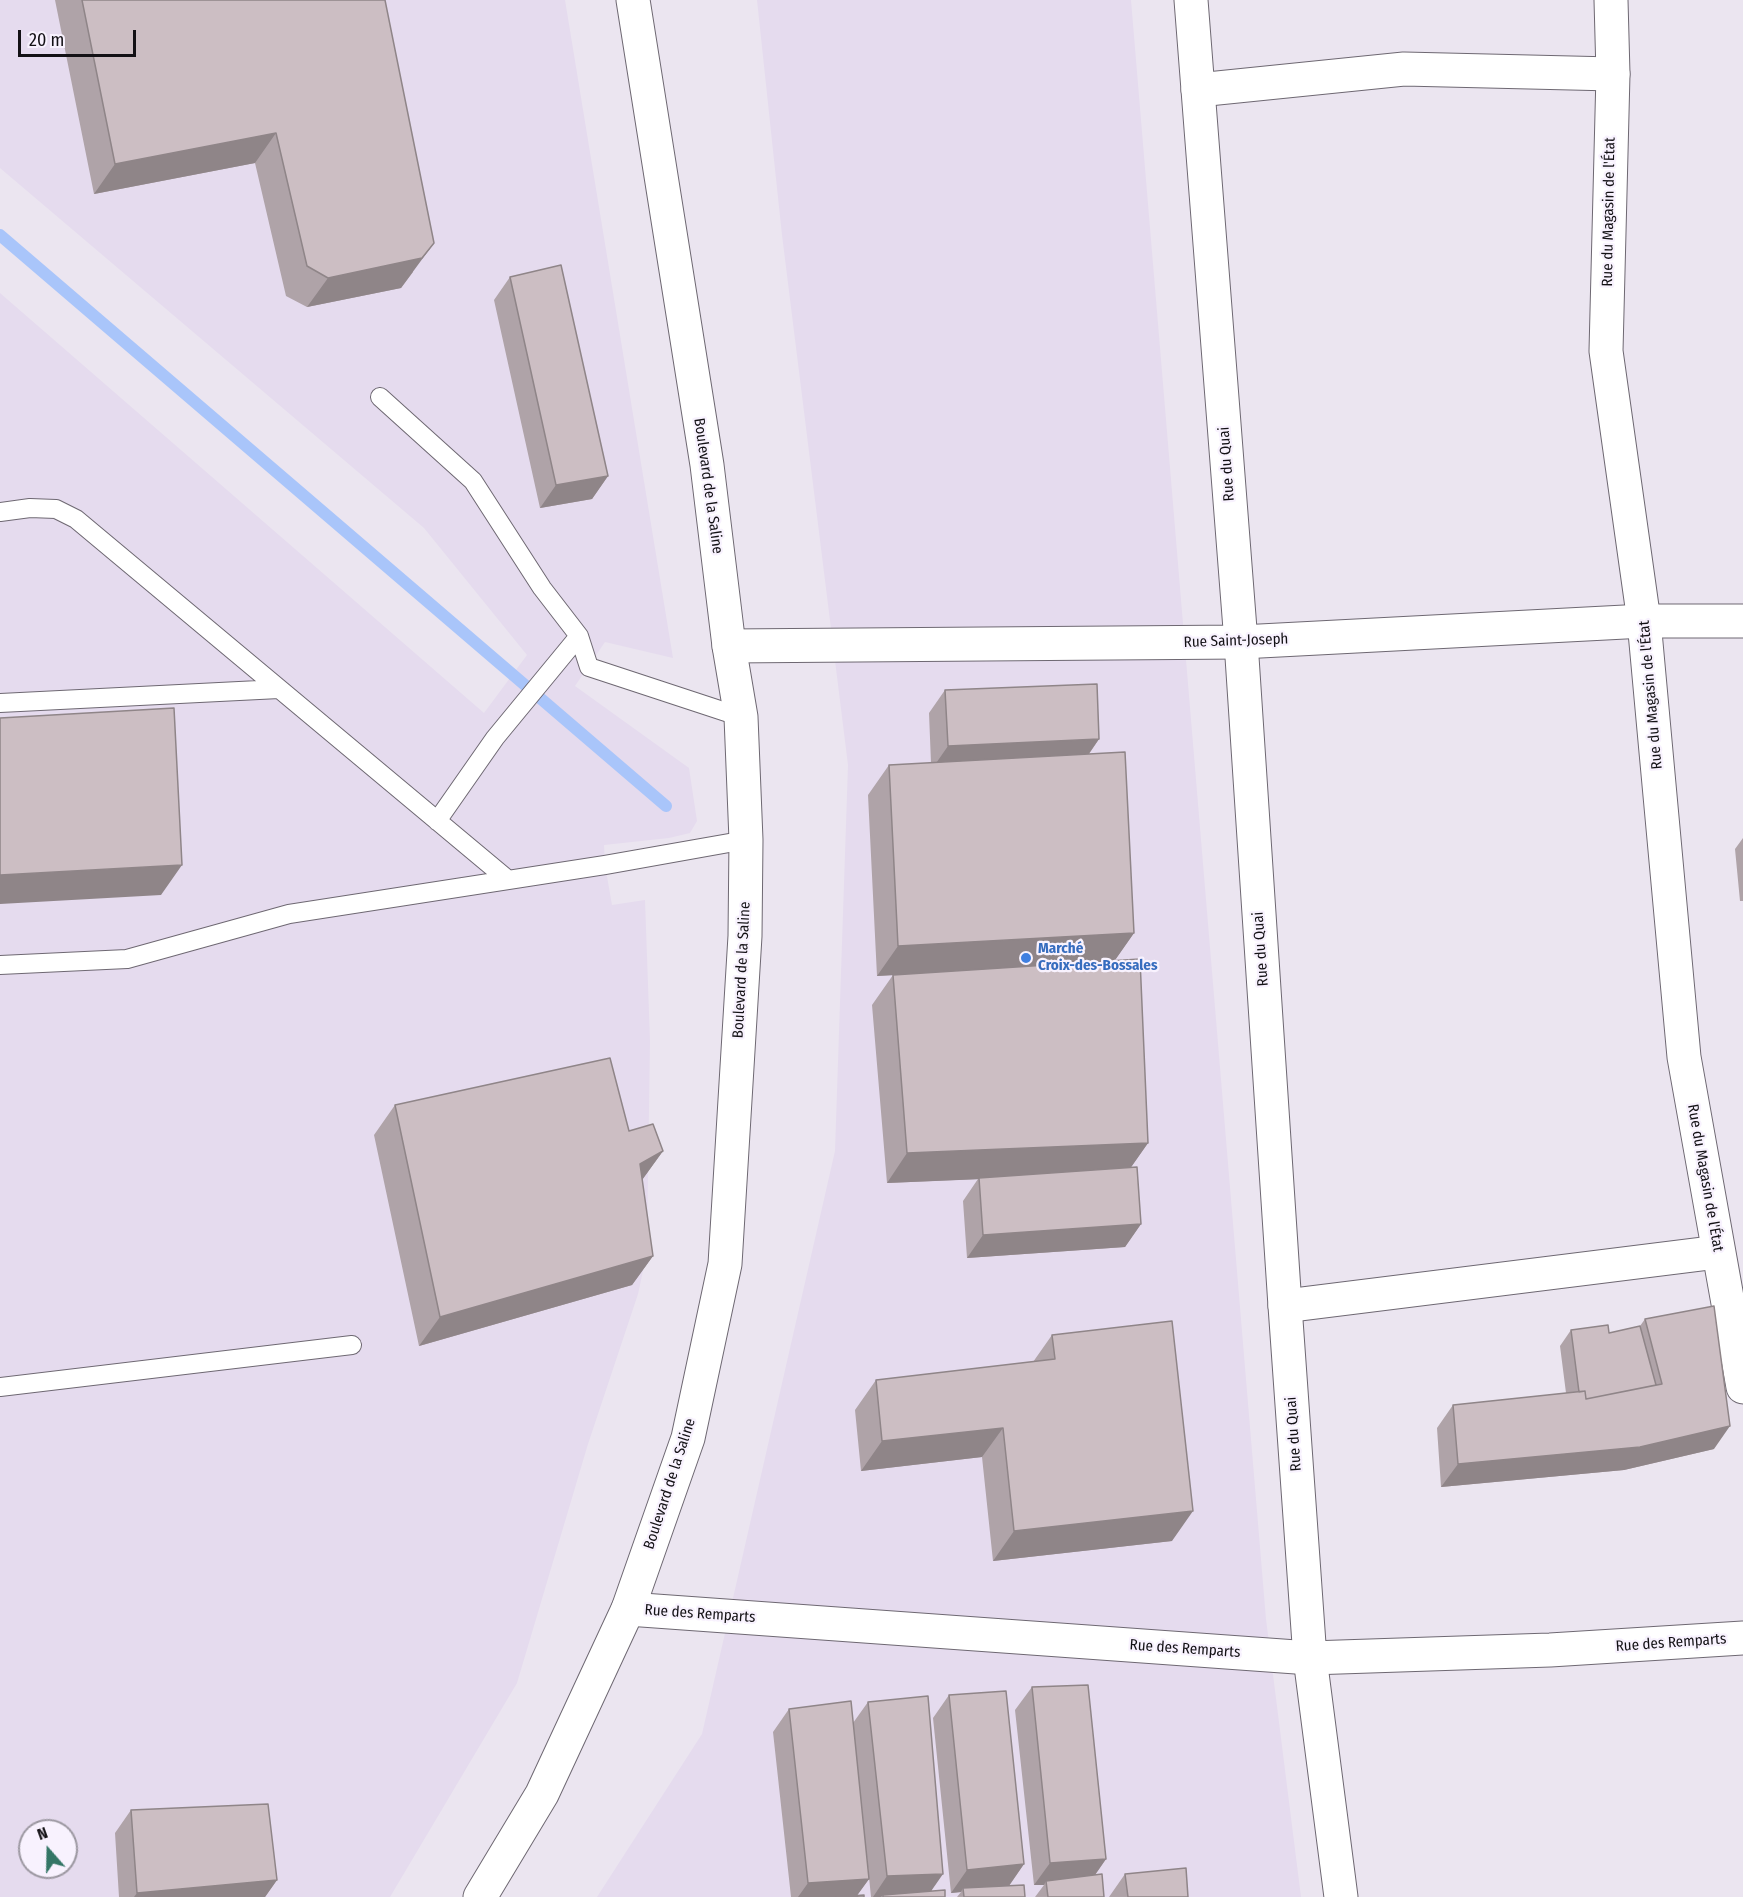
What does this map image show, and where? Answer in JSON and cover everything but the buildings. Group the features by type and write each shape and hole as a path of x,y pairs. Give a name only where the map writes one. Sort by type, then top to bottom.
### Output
{"street":[{"name":"Boulevard de la Saline","path":"480,1897 542,1794 628,1609 688,1438 725,1264 745,936 746,840 741,717 729,646 707,465 633,0"},
{"name":"Rue du Quai","path":"1191,0 1241,642 1310,1658 1341,1897"},
{"name":"Rue du Magasin de l'État","path":"1611,0 1613,74 1606,351 1644,621 1684,1058 1743,1387"},
{"path":"1198,90 1404,69 1613,74"},
{"name":"Rue Saint-Joseph","path":"729,646 1241,642 1644,621 1743,621"},
{"path":"1285,1306 1718,1252"},
{"name":"Rue des Remparts","path":"628,1609 1310,1658 1550,1650 1743,1638"}],"lane":[{"path":"380,397 473,481 542,588 579,636 589,667 741,717"},
{"path":"0,512 30,508 56,509 76,519 507,879"},
{"path":"437,821 495,738 579,636"},
{"path":"0,703 279,689"},
{"path":"0,965 127,958 289,914 605,865 746,840"},
{"path":"0,1387 352,1345"}],"shaded area":[{"path":"0,0 565,0 673,658 605,642 575,686 689,768 697,821 690,833 669,838 604,845 612,905 645,900 650,1041 647,1245 643,1271 638,1294 588,1444 517,1683 390,1897 0,1897 0,293 484,713 527,655 424,528 0,168"},
{"name":"Marché Croix-des-Bossales","path":"757,0 1131,0 1266,1619 1301,1897 597,1897 702,1734 835,1151 848,765 782,235"}],"waterway":[{"path":"0,235 666,806"}],"place":[{"name":"Marché Croix-des-Bossales","path":"1026,958"}]}
